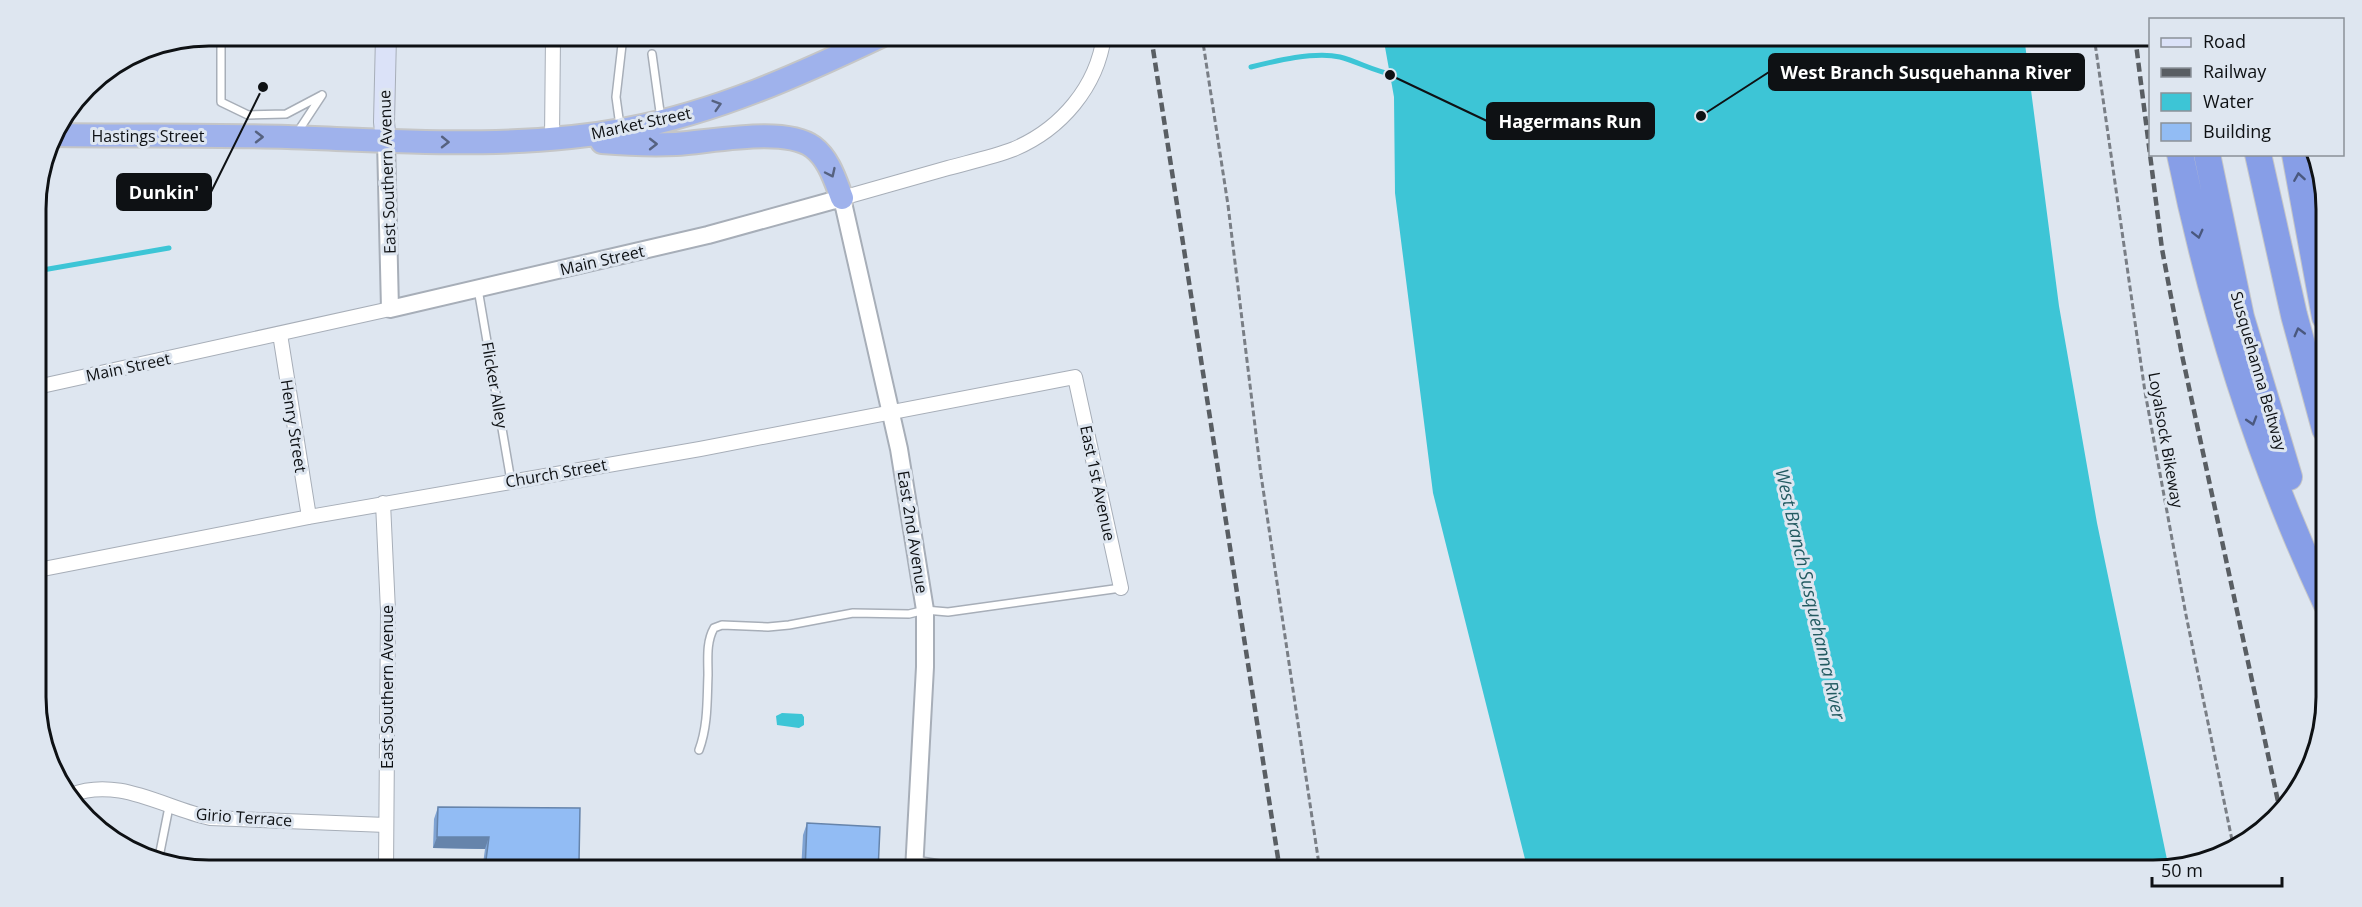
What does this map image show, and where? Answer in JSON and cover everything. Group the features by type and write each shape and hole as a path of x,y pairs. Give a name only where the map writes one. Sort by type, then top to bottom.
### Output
{"highway":[{"name":"Market Street","path":"386,141 515,143 621,130 661,121 764,89 859,46"},
{"name":"Hastings Street","path":"65,135 386,141"},
{"path":"552,140 653,145 773,136 794,138 811,146 825,160 842,198"},
{"path":"2180,156 2209,277 2260,446 2296,540 2316,582"},
{"name":"Susquehanna Beltway","path":"2207,156 2241,317 2267,409 2316,554"},
{"path":"2258,156 2294,315 2316,396"},
{"path":"2295,156 2316,268"}],"main road":[{"name":"East Southern Avenue","path":"386,46 384,122 386,141"}],"street":[{"path":"552,140 553,46"},
{"name":"Main Street","path":"47,385 478,289 719,232 1005,152 1039,136 1062,117 1080,96 1094,71 1101,46"},
{"name":"East Southern Avenue","path":"386,141 390,309"},
{"name":"East 2nd Avenue","path":"842,198 899,449 926,610 914,860"},
{"name":"Henry Street","path":"280,334 309,517"},
{"name":"Church Street","path":"46,568 383,503 700,449 1075,377"},
{"name":"East 1st Avenue","path":"1075,377 1121,588"},
{"name":"East Southern Avenue","path":"383,503 388,611 386,860"},
{"name":"Girio Terrace","path":"77,792 86,789 122,790 169,807 210,818 386,825"}],"lane":[{"path":"221,46 221,102 248,115 286,114 322,95 293,138"},
{"path":"621,130 616,97 622,46"},
{"path":"652,54 661,121"},
{"name":"Flicker Alley","path":"478,289 511,481"},
{"path":"699,750 704,738 709,643 714,628 722,625 768,627 789,625 854,613 909,614 926,610 948,612 1121,588"},
{"path":"160,853 169,807"}],"path":[{"path":"1204,46 1228,205 1261,475 1318,860"},
{"name":"Loyalsock Bikeway","path":"2095,46 2145,392 2186,615 2232,840"}],"water":[{"path":"1385,46 2025,46 2059,306 2097,523 2167,859 1525,860 1433,493 1395,193 1394,97"},
{"path":"782,713 802,714 804,725 799,728 777,725 776,716"}],"building":[{"path":"438,807 580,808 579,860 486,860 489,837 437,837"},
{"path":"807,823 880,827 878,860 805,860"}],"waterway":[{"path":"1251,67 1295,57 1330,55 1395,75"},
{"path":"47,269 169,248"}],"railway":[{"path":"1153,46 1278,860"},
{"path":"2136,46 2149,146"},
{"path":"2150,156 2162,249 2182,355 2278,802"}],"place":[{"name":"Hagermans Run","path":"1390,75"},
{"name":"Dunkin'","path":"263,87"},
{"name":"West Branch Susquehanna River","path":"1701,116"}]}
